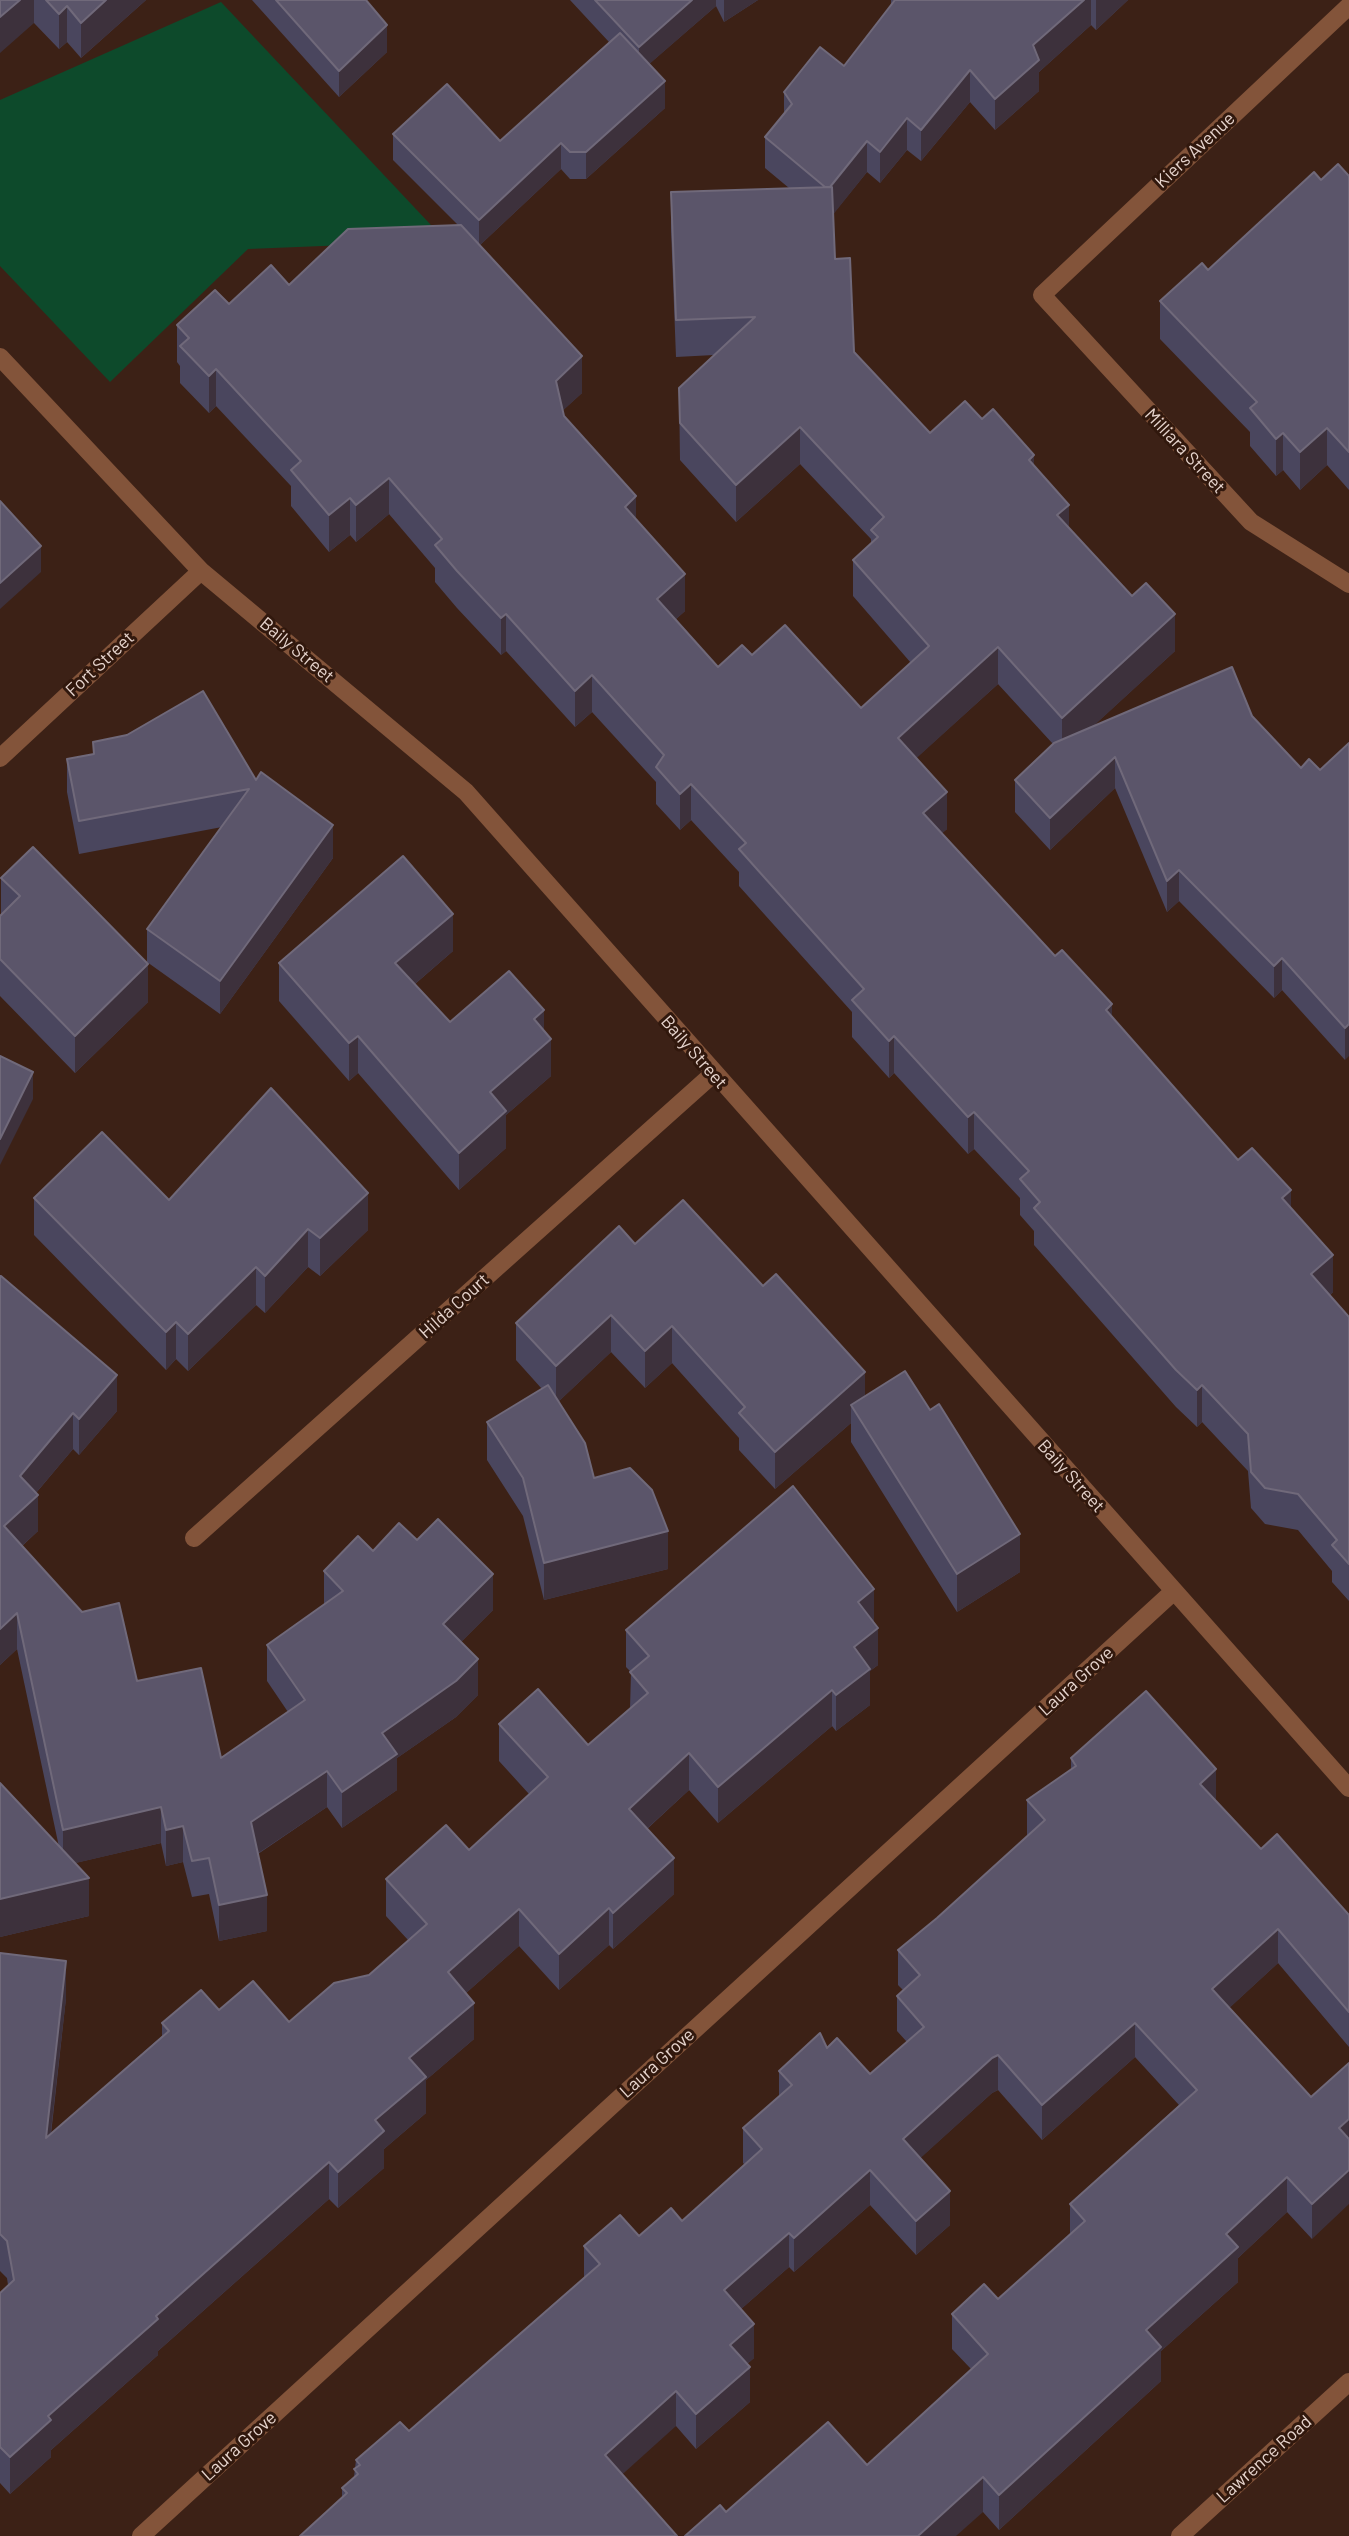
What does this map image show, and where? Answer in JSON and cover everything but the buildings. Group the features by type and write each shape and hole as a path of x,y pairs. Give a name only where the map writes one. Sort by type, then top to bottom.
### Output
{"street":[{"name":"Kiers Avenue","path":"1042,295 1349,6"},
{"name":"Milliara Street","path":"1042,295 1251,522 1349,584"},
{"name":"Baily Street","path":"0,357 201,570 466,792 713,1074 1349,1788"},
{"name":"Fort Street","path":"0,758 201,570"},
{"name":"Hilda Court","path":"194,1538 713,1074"},
{"name":"Laura Grove","path":"141,2536 1174,1591"},
{"name":"Lawrence Road","path":"1180,2536 1349,2382"}],"green space":[{"path":"221,2 446,241 248,249 110,382 0,266 0,100"}]}
